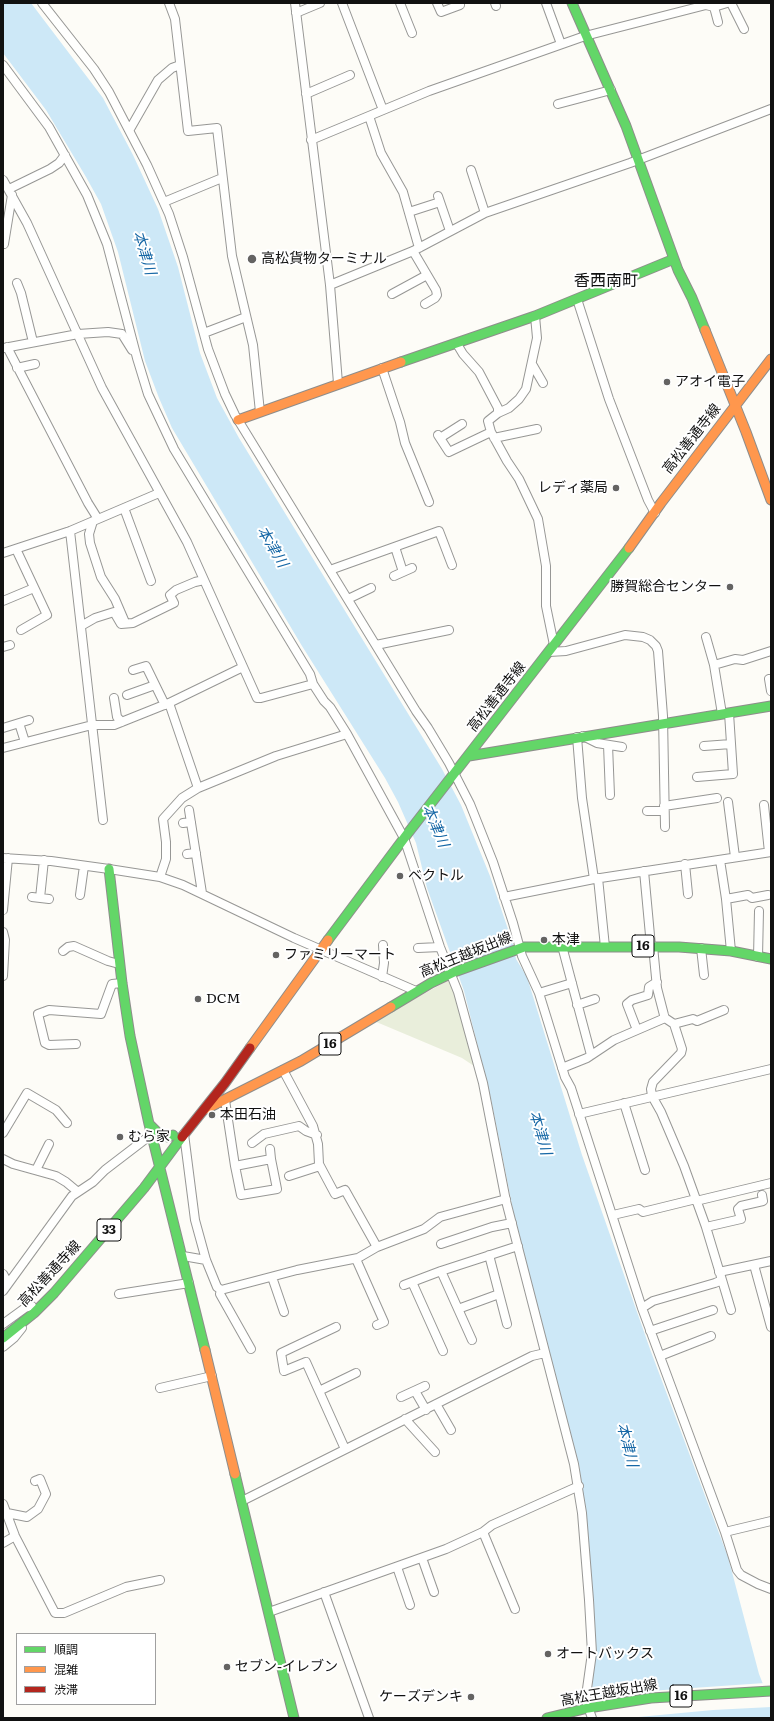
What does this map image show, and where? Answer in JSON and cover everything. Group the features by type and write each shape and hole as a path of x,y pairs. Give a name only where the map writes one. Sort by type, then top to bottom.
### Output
{"main road":[{"path":"572,3 585,36 611,90 674,259 692,298 771,500"},
{"path":"238,420 338,383 457,344 535,316 674,259"},
{"name":"高松善通寺線","path":"3,1329 54,1293 81,1263 159,1168 406,835 469,756 771,360"},
{"path":"469,756 579,736 771,706"},
{"path":"109,869 119,964 130,1036 149,1124 158,1151 159,1168 183,1256 294,1718"},
{"name":"高松王越坂出線","path":"202,1111 316,1053 416,991 453,973 518,949 562,946 652,946 731,951 771,959"},
{"path":"220,1087 235,1095"},
{"path":"220,1087 225,1100"},
{"name":"高松善通寺線","path":"3,1338 33,1309 105,1229 140,1185 158,1151 186,1118 220,1087"},
{"name":"高松善通寺線","path":"186,1118 202,1111"},
{"path":"149,1124 159,1134 168,1137 173,1135"},
{"path":"158,1151 167,1152 174,1147"},
{"name":"高松王越坂出線","path":"547,1718 771,1694"}],"street":[{"path":"42,3 94,69 109,92 130,129 170,214 208,350 225,394 238,420 376,645 477,821 513,922 518,949 539,994 565,1078 571,1088 642,1308 725,1532 737,1570 741,1575 771,1589"},
{"path":"170,3 175,19 188,131 217,128 232,256 252,345 260,412"},
{"path":"295,3 330,285 338,383"},
{"path":"296,13 320,3"},
{"path":"342,3 383,110"},
{"path":"400,3 412,33"},
{"path":"437,3 441,12 460,5"},
{"path":"546,3 561,44"},
{"path":"311,140 430,91 585,36 706,5 714,7 726,3"},
{"path":"731,3 744,30"},
{"path":"714,7 718,22"},
{"path":"3,65 49,127 87,195 107,244 148,394 174,449 310,674 313,684 347,734 406,835 440,947 453,973 483,1083 506,1199 579,1486 586,1553 591,1645 586,1696 591,1714"},
{"path":"130,129 158,80 172,68 180,65"},
{"path":"306,94 350,75"},
{"path":"558,104 611,90"},
{"path":"330,285 416,249 485,213 771,110"},
{"path":"369,116 381,153 403,192 409,212 416,249 427,275 436,290 437,295 435,298 425,304"},
{"path":"10,192 59,163 65,155"},
{"path":"471,170 485,213"},
{"path":"164,202 222,178"},
{"path":"3,180 27,223 102,388 187,542 257,698 313,684"},
{"path":"4,244 10,192"},
{"path":"409,212 439,199 450,231"},
{"path":"392,294 427,275"},
{"path":"17,283 21,293 33,342"},
{"path":"577,299 609,399 648,500 655,513"},
{"path":"535,316 537,338 526,389 519,399 509,408 498,413 488,421 492,435 506,461 519,479 538,519 546,566 546,606 551,648 566,651 625,635 643,637 650,640 656,646 658,651 663,723 665,827"},
{"path":"204,333 246,317"},
{"path":"96,520 17,368 5,348 78,334 108,332 122,334 137,358"},
{"path":"457,344 462,354 479,372 498,408 498,413"},
{"path":"17,368 35,364"},
{"path":"532,364 543,383"},
{"path":"382,368 400,422 405,443 429,502"},
{"path":"462,424 439,436 448,452 492,435 537,429"},
{"path":"3,553 70,531 159,493"},
{"path":"124,508 151,581"},
{"path":"96,520 89,534 90,543 101,577 115,599 125,622"},
{"path":"70,531 103,820"},
{"path":"330,570 439,532 452,565"},
{"path":"395,547 403,572"},
{"path":"16,549 47,615 21,630"},
{"path":"394,576 412,568"},
{"path":"81,626 95,618 114,612 121,624 125,622 133,622 174,603 170,595 176,590 204,580"},
{"path":"3,602 34,588"},
{"path":"348,599 371,588"},
{"path":"376,645 449,630"},
{"path":"697,777 733,774 731,744 726,714 706,637"},
{"path":"714,666 736,659 743,660 771,651"},
{"path":"133,670 146,666 155,685 167,704 198,788"},
{"path":"3,748 92,725 114,726 167,704 243,667"},
{"path":"769,679 771,691"},
{"path":"127,695 155,685"},
{"path":"114,698 117,717 122,722"},
{"path":"3,728 29,720"},
{"path":"19,723 25,742"},
{"path":"160,877 166,859 166,842 163,818 182,798 198,788 276,756 347,734"},
{"path":"605,947 596,879 582,798 579,736 597,743 622,747"},
{"path":"704,746 731,744"},
{"path":"608,745 610,795"},
{"path":"647,811 717,798"},
{"path":"504,896 644,870 770,852 769,830 764,805"},
{"path":"731,806 728,835 735,857"},
{"path":"189,810 187,823 192,854 202,893"},
{"path":"3,910 5,858 44,860 160,877 202,893 382,977 416,991"},
{"path":"44,860 36,898 49,899"},
{"path":"720,860 726,899 731,951"},
{"path":"685,864 688,894"},
{"path":"80,895 84,866"},
{"path":"644,870 657,982 665,1018 674,1024 682,1049 681,1053 653,1082 651,1089 652,1096 661,1112 706,1227 731,1310"},
{"path":"726,899 748,895 752,898 768,895"},
{"path":"758,911 758,957"},
{"path":"3,932 5,940 3,976"},
{"path":"382,977 384,945"},
{"path":"63,951 68,947 74,946 108,962 119,964"},
{"path":"562,946 591,1056"},
{"path":"418,948 440,947"},
{"path":"701,948 704,976"},
{"path":"637,1030 627,1004 632,1000 648,995 649,987 657,982"},
{"path":"539,994 572,983"},
{"path":"76,1044 50,1045 45,1043 38,1014 49,1010 101,1014 112,984 122,984"},
{"path":"577,1005 594,999"},
{"path":"674,1024 693,1019 697,1021 724,1010"},
{"path":"562,1068 591,1056 614,1040 665,1018"},
{"path":"579,1114 771,1069"},
{"path":"283,1070 317,1135 320,1166 335,1194 345,1190 377,1247"},
{"path":"3,1132 27,1093 56,1110 67,1123"},
{"path":"225,1100 241,1199 279,1189 271,1159 270,1149"},
{"path":"624,1103 645,1170"},
{"path":"252,1142 264,1134 299,1126 306,1131 317,1135"},
{"path":"3,1291 5,1278 72,1196 93,1182 105,1170 152,1134"},
{"path":"184,1134 195,1220 206,1260 217,1287 221,1290 220,1294 251,1349"},
{"path":"36,1170 50,1144"},
{"path":"3,1159 56,1176 78,1192"},
{"path":"235,1166 271,1159"},
{"path":"289,1176 320,1166"},
{"path":"613,1215 639,1209 643,1212 771,1183"},
{"path":"706,1227 741,1219 738,1209 741,1206 763,1201 762,1195"},
{"path":"221,1290 272,1277 356,1259 377,1247 424,1229 440,1218 506,1199"},
{"path":"440,1244 492,1227 512,1223"},
{"path":"404,1285 441,1271 518,1246"},
{"path":"489,1255 507,1324"},
{"path":"183,1256 206,1260"},
{"path":"356,1259 384,1322 377,1325"},
{"path":"642,1308 653,1301 716,1283 721,1276 771,1261"},
{"path":"754,1265 771,1327"},
{"path":"441,1271 472,1340"},
{"path":"272,1277 284,1312"},
{"path":"412,1282 443,1351"},
{"path":"119,1294 189,1283"},
{"path":"458,1309 499,1294"},
{"path":"3,1324 26,1308 33,1309 14,1338 3,1347"},
{"path":"650,1331 713,1310"},
{"path":"336,1327 281,1353 284,1371 306,1362 346,1449"},
{"path":"660,1356 711,1336"},
{"path":"242,1501 532,1356 545,1353"},
{"path":"319,1391 356,1373"},
{"path":"160,1388 212,1376"},
{"path":"401,1397 425,1386"},
{"path":"415,1391 426,1410"},
{"path":"436,1404 451,1430"},
{"path":"405,1420 435,1452"},
{"path":"7,1513 27,1517 38,1509 46,1494 40,1479 35,1481"},
{"path":"269,1612 446,1550 483,1532 492,1525 579,1486"},
{"path":"3,1504 16,1536 55,1613 64,1613 126,1587 160,1580"},
{"path":"725,1532 771,1521"},
{"path":"483,1532 515,1609"},
{"path":"3,1543 16,1536"},
{"path":"422,1558 434,1592"},
{"path":"397,1567 410,1605"},
{"path":"324,1592 370,1718"}],"green space":[{"path":"451,979 474,1066 462,1058 374,1021"}],"water":[{"name":"本津川","path":"3,3 31,3 103,98 133,155 158,209 178,267 200,353 217,398 239,438 442,769 461,805 490,876 513,944 516,959 527,977 582,1155 650,1349 728,1557 759,1674 771,1704 771,1718 599,1718 592,1692 594,1661 588,1543 579,1465 517,1230 491,1099 464,991 427,888 416,843 398,802 385,778 302,646 172,428 145,361 118,252 101,204 46,110 3,53"}],"pier":[{"path":"765,1683 771,1699 771,1707 713,1710 628,1718 597,1718 591,1700 649,1691"}],"traffic: fast":[{"path":"572,3 626,126 678,270 692,298 705,330"},
{"path":"401,362 535,316 674,259"},
{"path":"328,940 408,833 629,548"},
{"path":"469,756 771,706"},
{"path":"109,869 122,983 130,1036 149,1124 205,1350"},
{"path":"391,1007 431,983 454,972 524,947 679,947 731,951 771,959"},
{"path":"150,1125 159,1134 168,1137 173,1135"},
{"path":"3,1338 34,1313 54,1293 144,1188 182,1137"},
{"path":"235,1474 294,1718"},
{"path":"547,1718 588,1708 651,1698 771,1691"}],"traffic: slow":[{"path":"705,330 746,432 771,500"},
{"path":"629,548 661,503 771,359"},
{"path":"238,420 401,362"},
{"path":"250,1048 328,940"},
{"path":"206,1109 301,1061 391,1007"},
{"path":"205,1350 235,1474"}],"traffic: jam":[{"path":"182,1137 225,1083 250,1048"}],"place":[{"name":"高松貨物ターミナル","path":"252,259"},
{"name":"アオイ電子","path":"667,382"},
{"name":"レディ薬局","path":"616,488"},
{"name":"勝賀総合センター","path":"730,587"},
{"name":"ベクトル","path":"400,876"},
{"name":"本津","path":"544,940"},
{"name":"ファミリーマート","path":"276,955"},
{"name":"DCM","path":"198,999"},
{"name":"本田石油","path":"212,1115"},
{"name":"むら家","path":"120,1137"},
{"name":"オートバックス","path":"548,1654"},
{"name":"セブン-イレブン","path":"227,1667"},
{"name":"ケーズデンキ","path":"471,1697"}],"district":[{"name":"香西南町","path":"606,281"}]}
